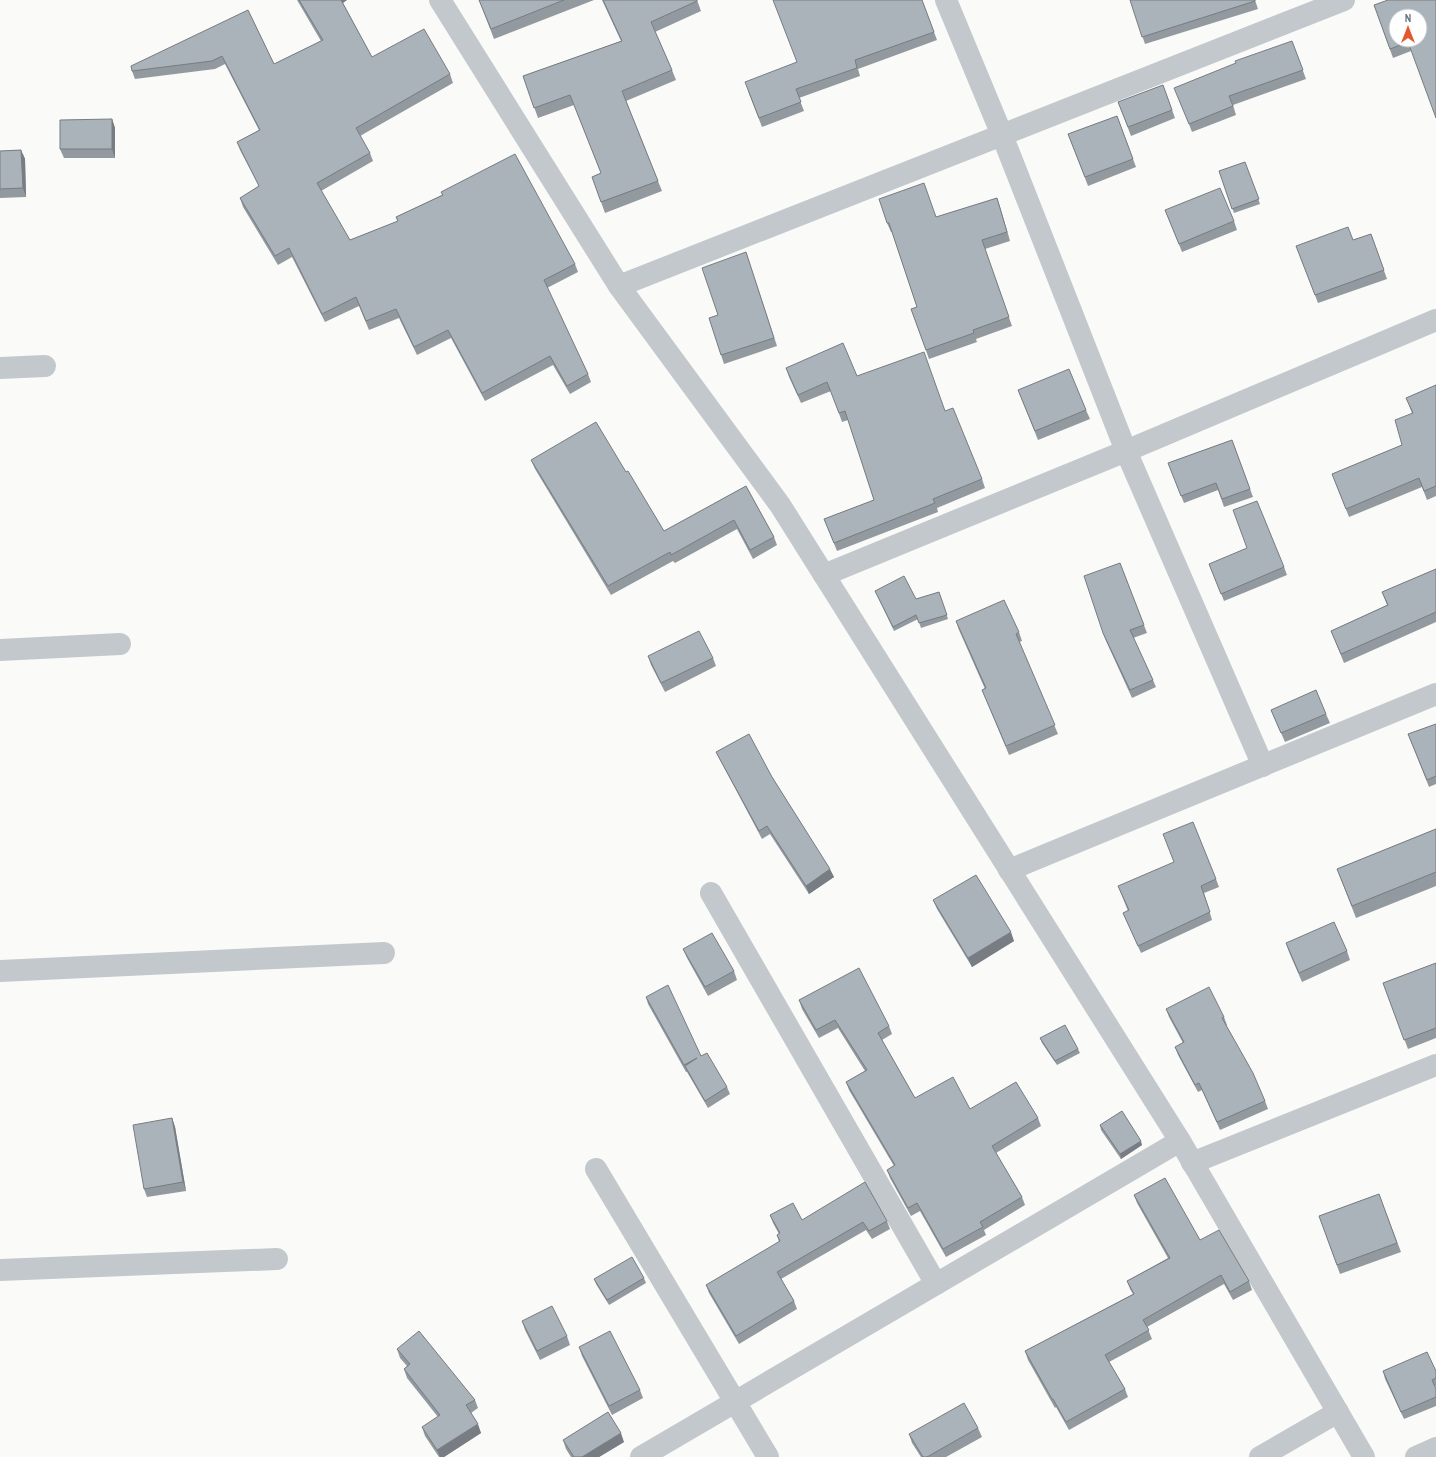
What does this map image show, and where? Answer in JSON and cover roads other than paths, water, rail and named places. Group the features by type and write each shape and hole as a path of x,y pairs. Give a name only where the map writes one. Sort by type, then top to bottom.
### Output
{"street":[{"path":"440,0 619,286 780,505 1180,1141 1364,1457"},
{"path":"946,0 1002,135 1126,451 1263,766"},
{"path":"619,286 1344,0"},
{"path":"824,575 1126,451 1436,320"},
{"path":"0,368 44,366"},
{"path":"0,650 120,644"},
{"path":"1009,870 1436,694"},
{"path":"711,894 936,1284"},
{"path":"0,971 384,953"},
{"path":"1192,1163 1436,1065"},
{"path":"641,1457 1180,1141"},
{"path":"596,1169 768,1457"},
{"path":"0,1270 277,1259"},
{"path":"1260,1457 1338,1412"},
{"path":"1416,1457 1436,1448"}]}
